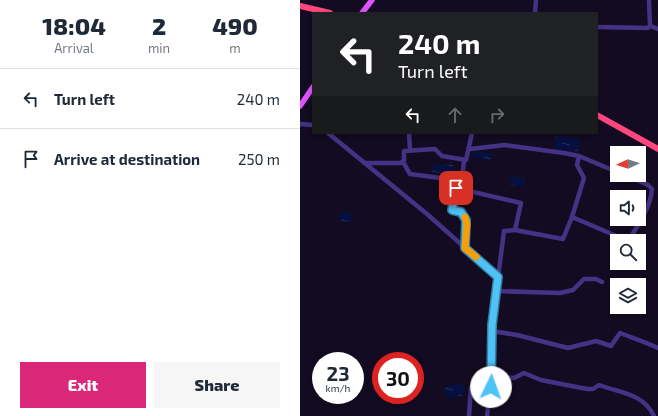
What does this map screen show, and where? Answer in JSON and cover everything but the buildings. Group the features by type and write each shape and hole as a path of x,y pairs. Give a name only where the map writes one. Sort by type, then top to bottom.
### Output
{"highway":[{"path":"300,6 326,12"},
{"path":"598,116 658,149"}],"main road":[{"path":"363,12 372,0"},
{"path":"367,12 376,0"},
{"path":"300,102 312,84"},
{"path":"300,106 312,88"}],"street":[{"path":"535,12 536,0"},
{"path":"649,0 650,26"},
{"path":"598,27 648,28 650,26 658,28"},
{"path":"300,124 312,125"},
{"path":"329,134 428,214 498,277"},
{"path":"409,134 410,150"},
{"path":"460,188 464,160 470,149 472,134"},
{"path":"470,149 505,145 579,156 610,169"},
{"path":"462,177 440,178 410,174 402,162 403,151 435,149 442,156 464,160"},
{"path":"487,416 491,387 492,331 504,231 515,230 563,239 572,218 584,178 577,165 579,156"},
{"path":"366,163 402,162"},
{"path":"632,234 641,220 652,194 652,189 641,182"},
{"path":"465,248 466,220 461,212 452,210 456,188 521,204 515,230"},
{"path":"572,218 611,234"},
{"path":"496,291 560,293 573,290 584,279 596,279 602,282"},
{"path":"492,331 517,335 568,348 596,341 611,346 620,333 639,341 649,342 658,348"},
{"path":"491,373 501,373 504,377 514,378 524,374 541,380 587,389 593,389 599,385 614,391 620,391 648,405 654,416"},
{"path":"468,416 471,387 491,387"}],"water":[{"path":"556,136 579,139 578,152 554,149"},
{"path":"473,153 492,153 490,161 472,156"},
{"path":"433,164 453,165 452,174 431,172"},
{"path":"511,176 525,179 524,187 510,185"},
{"path":"347,211 352,216 352,222 339,221 339,214"},
{"path":"461,384 465,390 464,395 454,398 445,396 445,388 448,385"}],"slow traffic":[{"path":"465,217 467,224 465,248 476,257"}],"route":[{"path":"456,188 455,200 452,203 452,210 463,213 463,216 465,217 467,224 465,248 498,277 492,325 491,387"}]}
